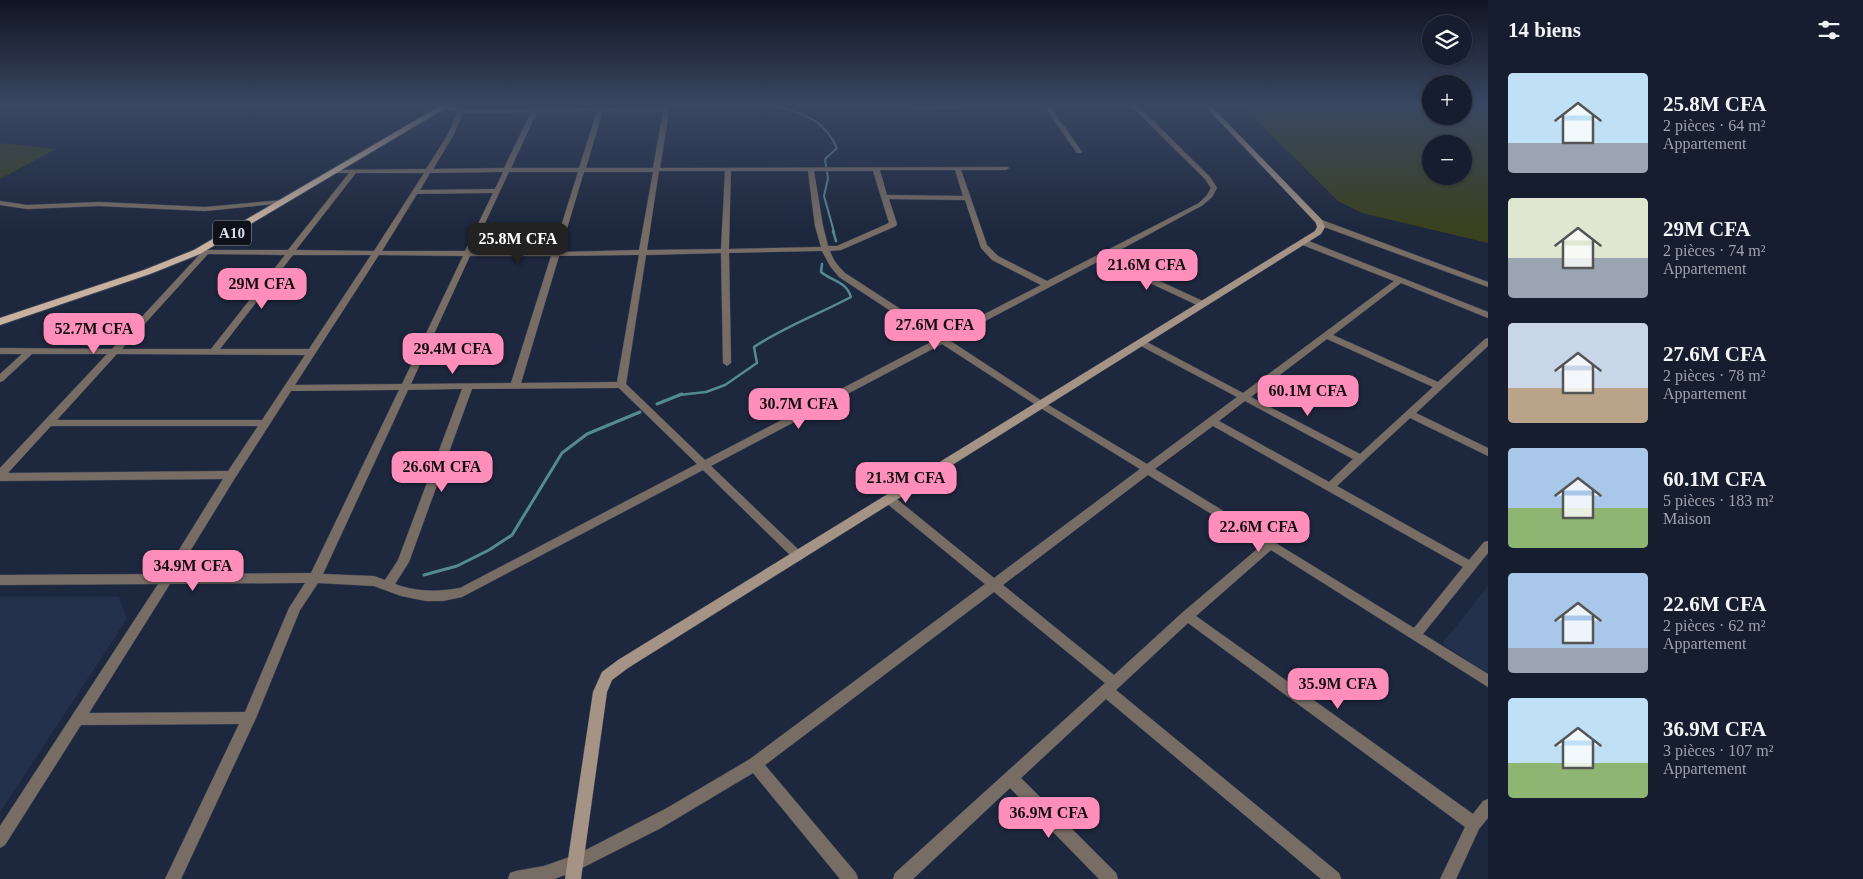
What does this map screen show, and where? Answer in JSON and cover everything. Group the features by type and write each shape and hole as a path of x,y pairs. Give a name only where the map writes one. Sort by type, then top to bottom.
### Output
{"main road":[{"name":"A10","path":"0,322 202,252 377,147"}],"street":[{"path":"0,840 167,579 231,475 376,254 443,147"},
{"path":"173,879 249,718 295,608 315,578 518,147"},
{"path":"515,386 590,147"},
{"path":"621,385 659,147"},
{"path":"1076,147 1079,152"},
{"path":"0,580 315,578 374,581 401,591 426,596 443,596 462,592 1201,204 1210,196 1214,188 1208,178 1176,147"},
{"path":"1247,147 1319,222 1488,285"},
{"path":"957,168 966,198 988,252 995,258 1048,285"},
{"path":"336,171 1006,168"},
{"path":"811,169 824,249 836,270 1042,405 1270,544 1488,681"},
{"path":"0,476 202,252 642,254 838,248 893,224 876,169"},
{"path":"728,170 725,251 728,363"},
{"path":"214,351 354,171"},
{"path":"414,192 498,191"},
{"path":"885,197 966,198"},
{"path":"0,203 27,207 100,204 205,209 283,202"},
{"path":"574,872 600,692 607,676 623,664 1303,242 1318,232 1321,227 1319,222"},
{"path":"1303,242 1488,315"},
{"path":"1101,257 1202,304"},
{"path":"516,879 574,872 754,764 1400,280"},
{"path":"1326,336 1438,386"},
{"path":"1330,488 1488,341"},
{"path":"1142,343 1361,459"},
{"path":"0,379 30,350"},
{"path":"0,351 310,352"},
{"path":"289,388 621,385 706,465 798,556"},
{"path":"388,585 403,562 468,387"},
{"path":"1409,414 1488,452"},
{"path":"1212,422 1471,566"},
{"path":"49,423 266,423"},
{"path":"0,476 231,475"},
{"path":"889,499 994,585 1333,879"},
{"path":"901,879 1187,616 1270,544"},
{"path":"1415,636 1488,546"},
{"path":"1187,616 1474,824"},
{"path":"77,719 249,718"},
{"path":"754,764 850,879"},
{"path":"1010,778 1110,879"},
{"path":"1448,879 1474,824 1488,806"}],"shaded area":[{"path":"1488,586 1488,673 1442,644"},
{"path":"0,597 119,597 127,619 0,812"}],"green space":[{"path":"0,147 56,149 0,179"},
{"path":"1283,147 1422,147 1422,185 1472,185 1472,147 1488,147 1488,243 1362,213 1338,201"}],"waterway":[{"path":"834,232 824,196 828,178 825,159 836,147"},
{"path":"833,231 836,241"},
{"path":"680,395 706,392 725,385 757,363 754,347 789,327 851,297 846,288 821,272 822,264"},
{"path":"657,404 680,395"},
{"path":"424,575 457,566 489,550 512,535 562,453 587,434 640,412"}]}
